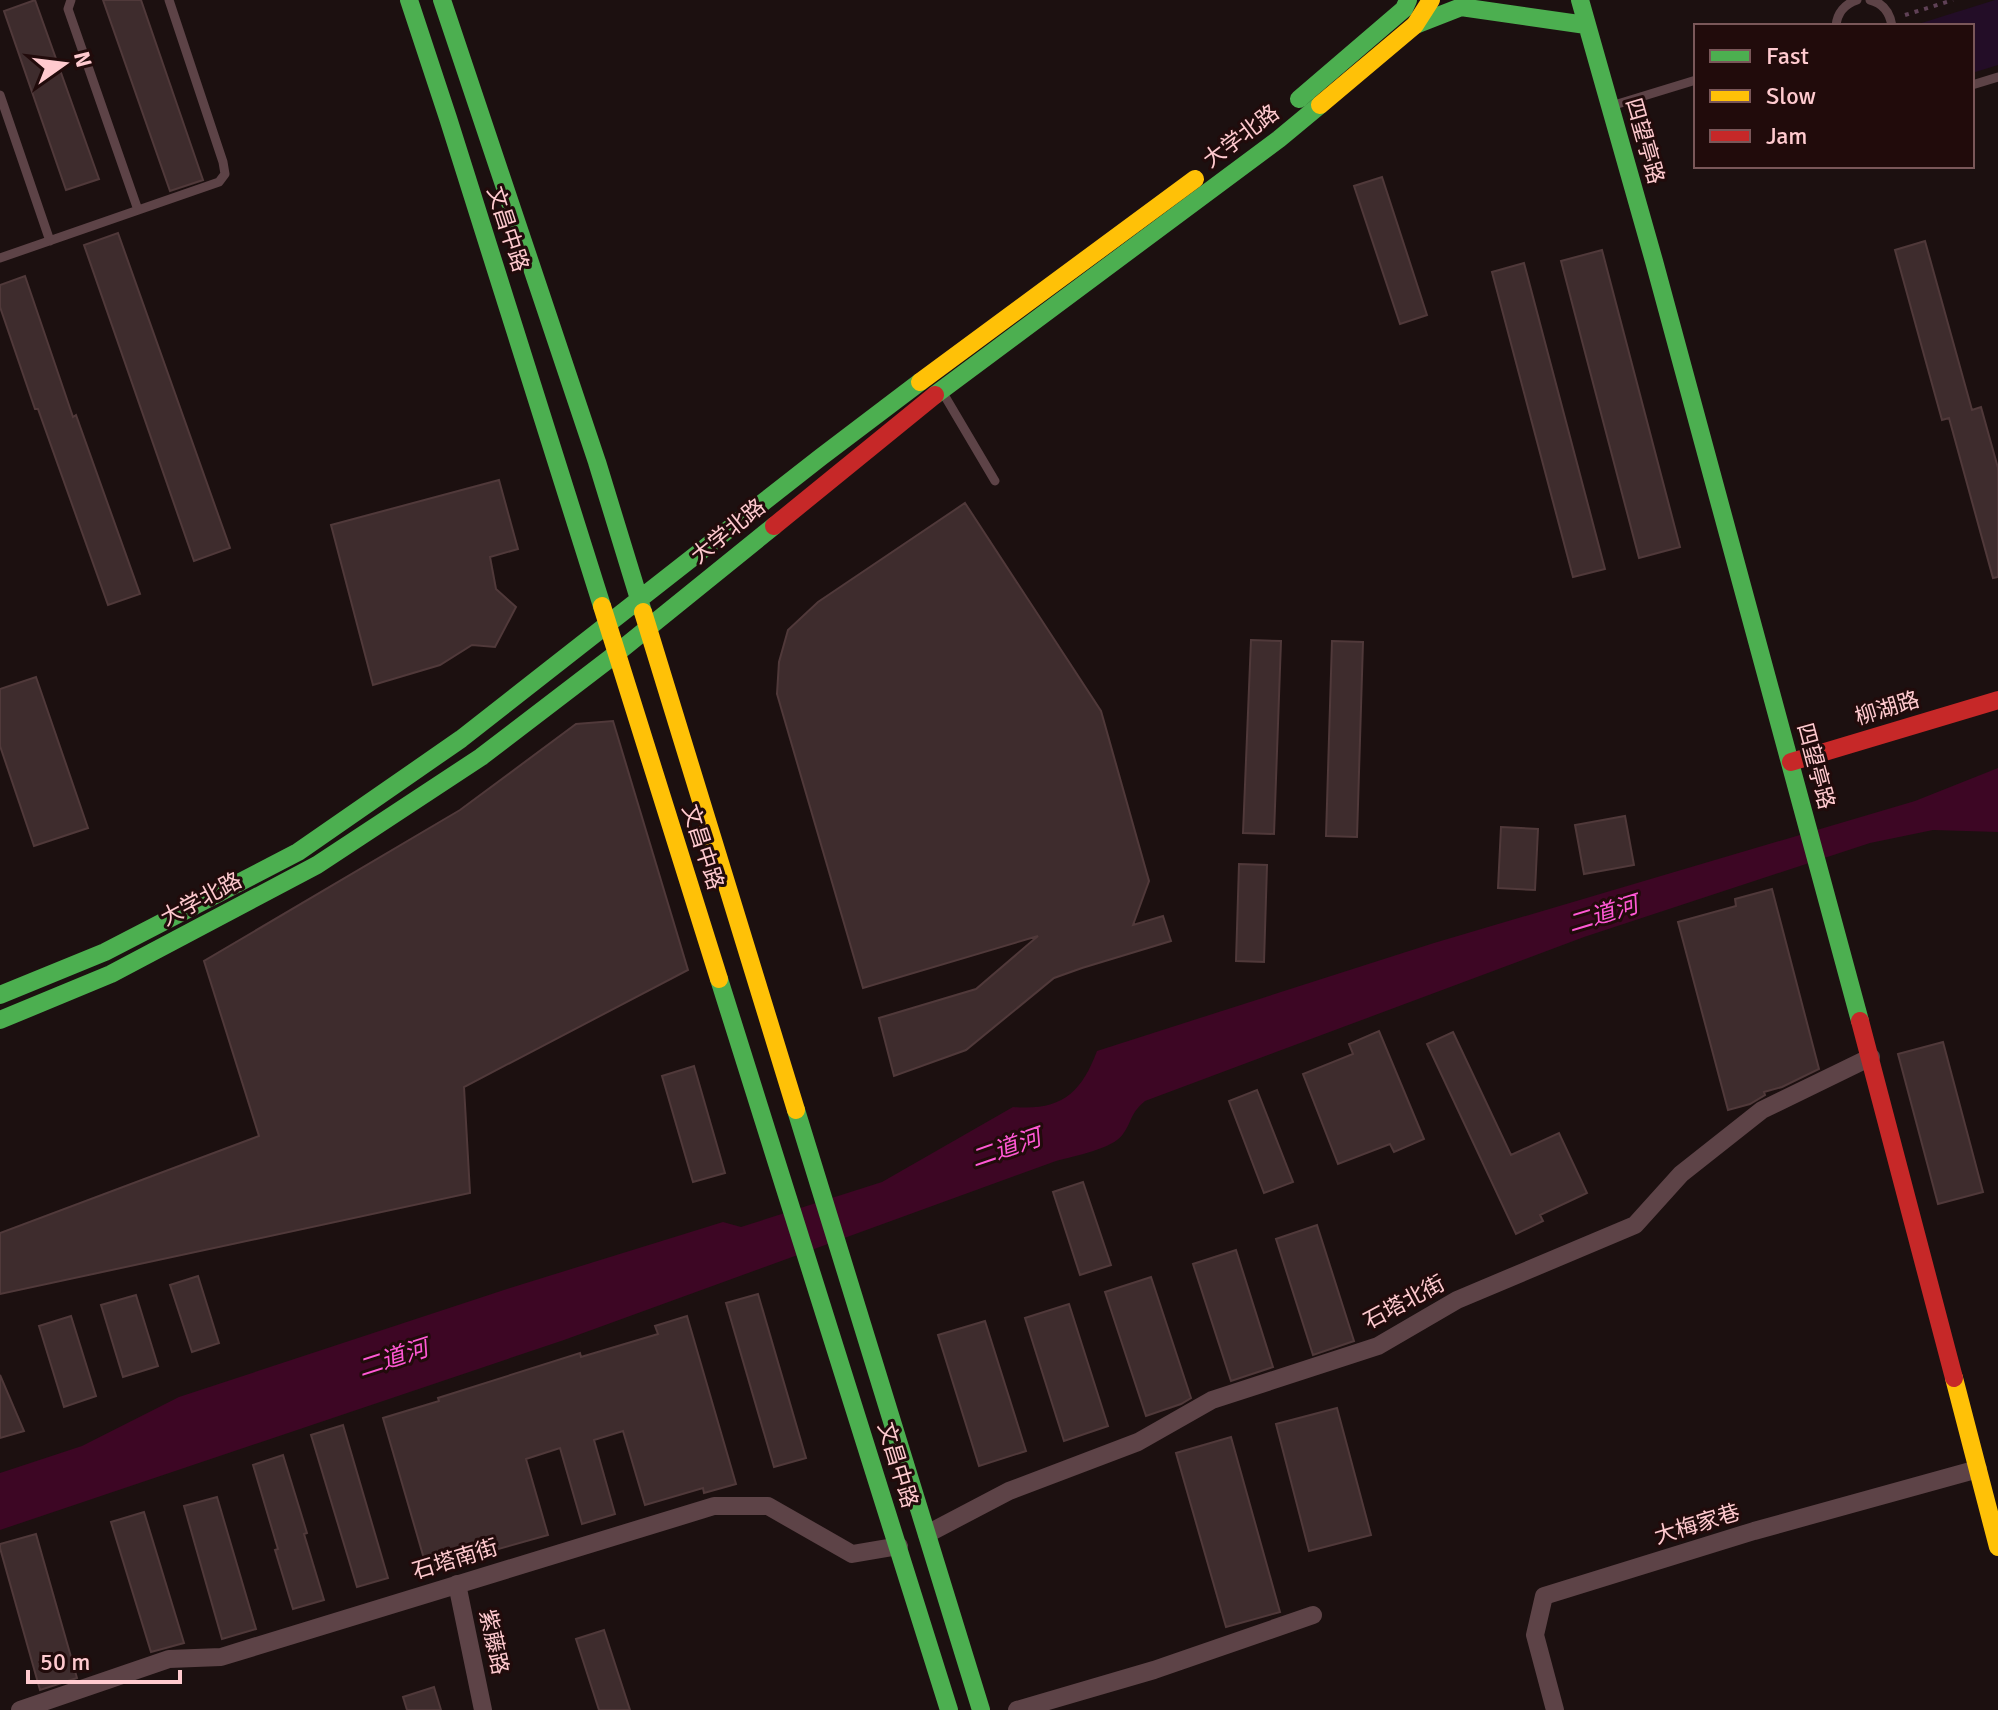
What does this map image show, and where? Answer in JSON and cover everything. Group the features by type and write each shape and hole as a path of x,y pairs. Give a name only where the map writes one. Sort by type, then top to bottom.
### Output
{"street":[{"name":"文昌中路","path":"409,0 949,1710"},
{"name":"文昌中路","path":"442,0 597,462 981,1710"},
{"name":"大学北路","path":"1231,153 1269,125 1404,9 1408,0"},
{"name":"大学北路","path":"0,1020 111,974 317,865 481,757 617,653 941,390 1279,139 1415,25 1431,0"},
{"name":"四望亭路","path":"1580,0 1821,871 1998,1547"},
{"path":"1415,25 1461,7 1586,25"},
{"name":"大学北路","path":"0,995 105,952 298,852 461,739 821,457 1206,171"},
{"name":"柳湖路","path":"1791,762 1998,700"},
{"name":"石塔北街","path":"927,1534 1009,1491 1138,1442 1212,1400 1378,1346 1457,1300 1635,1225 1681,1174 1762,1110 1871,1057"},
{"name":"大梅家巷","path":"1555,1710 1535,1635 1544,1596 1754,1531 1978,1469"},
{"name":"石塔南街","path":"20,1710 169,1659 221,1657 714,1506 768,1506 852,1554 899,1546"},
{"name":"紫藤路","path":"457,1584 483,1710"},
{"path":"1017,1710 1154,1670 1313,1615"}],"lane":[{"path":"71,0 68,9 138,210"},
{"path":"0,258 219,182 225,174 169,0"},
{"path":"1870,0 1885,8 1891,22"},
{"path":"1837,24 1840,11 1852,1"},
{"path":"1974,84 1998,77"},
{"path":"1610,107 1694,81"},
{"path":"0,95 50,241"},
{"path":"941,390 995,481"}],"path":[{"path":"1891,22 1953,0"}],"shaded area":[{"path":"1998,0 1998,65 1974,72 1974,24 1918,24"}],"water":[{"name":"二道河","path":"1998,768 1998,832 1933,830 1870,843 1584,937 1145,1101 1123,1134 1102,1148 1056,1161 564,1340 0,1530 0,1473 82,1446 179,1397 723,1222 741,1227 882,1182 1013,1107 1044,1106 1067,1097 1084,1078 1097,1051 1434,943 1915,801"}],"building":[{"path":"35,0 99,179 66,190 4,11"},
{"path":"103,0 141,0 203,180 170,191"},
{"path":"1382,177 1427,315 1400,324 1354,186"},
{"path":"118,233 230,548 194,561 84,245"},
{"path":"1925,241 1972,410 1981,407 1998,468 1998,577 1993,578 1949,418 1942,420 1895,250"},
{"path":"1602,250 1680,547 1639,558 1561,261"},
{"path":"1524,263 1605,569 1573,577 1492,272"},
{"path":"25,276 73,417 76,415 140,594 108,605 0,307 0,285"},
{"path":"499,480 518,549 490,557 496,589 516,607 495,647 472,645 440,665 373,685 331,525"},
{"path":"965,503 1101,711 1149,881 1133,925 1163,916 1171,941 1054,978 966,1050 894,1076 879,1018 976,989 1038,936 863,988 777,694 779,662 788,630 818,602"},
{"path":"1251,640 1281,641 1274,834 1243,833"},
{"path":"1332,641 1363,642 1357,837 1326,836"},
{"path":"36,677 88,828 34,846 0,746 0,689"},
{"path":"613,721 688,970 464,1087 470,1193 0,1294 0,1233 259,1136 204,961 460,810 576,724"},
{"path":"1625,816 1634,865 1584,874 1575,825"},
{"path":"1501,827 1538,829 1535,890 1498,888"},
{"path":"1239,864 1267,865 1264,962 1236,961"},
{"path":"1772,889 1819,1069 1764,1092 1765,1095 1750,1104 1728,1110 1678,922 1736,906 1735,899"},
{"path":"1379,1031 1424,1139 1394,1152 1390,1144 1338,1164 1303,1074 1353,1054 1349,1044"},
{"path":"1453,1032 1511,1155 1559,1133 1587,1193 1540,1215 1543,1221 1516,1234 1427,1044"},
{"path":"1943,1042 1983,1192 1938,1204 1898,1054"},
{"path":"694,1066 725,1173 693,1182 662,1076"},
{"path":"1257,1090 1293,1182 1264,1193 1229,1101"},
{"path":"1083,1182 1111,1265 1080,1275 1053,1192"},
{"path":"1317,1225 1354,1341 1313,1355 1276,1239"},
{"path":"1236,1250 1273,1367 1231,1381 1193,1264"},
{"path":"198,1276 219,1343 192,1352 170,1285"},
{"path":"1151,1277 1191,1398 1146,1416 1105,1292"},
{"path":"758,1294 806,1458 774,1467 726,1303"},
{"path":"136,1295 158,1366 123,1377 101,1305"},
{"path":"1069,1304 1108,1426 1064,1441 1025,1318"},
{"path":"71,1316 96,1396 64,1407 39,1326"},
{"path":"687,1316 736,1484 704,1493 703,1488 645,1505 623,1431 594,1440 615,1514 582,1524 560,1448 526,1459 548,1535 427,1569 383,1418 580,1353 581,1357 658,1334 655,1326"},
{"path":"985,1321 1026,1451 979,1466 938,1335"},
{"path":"0,1375 24,1431 0,1438"},
{"path":"1337,1408 1371,1535 1309,1551 1276,1424"},
{"path":"343,1425 388,1578 357,1587 311,1435"},
{"path":"1231,1437 1280,1612 1226,1627 1176,1453"},
{"path":"283,1455 324,1600 293,1609 253,1465"},
{"path":"217,1497 256,1629 222,1639 184,1506"},
{"path":"144,1512 184,1643 151,1652 111,1522"},
{"path":"36,1534 77,1678 40,1690 0,1548 0,1544"},
{"path":"604,1630 630,1710 599,1710 576,1639"},
{"path":"434,1687 441,1710 407,1710 403,1697"}],"traffic: fast":[{"path":"409,0 602,606"},
{"path":"442,0 597,462 643,612"},
{"path":"1299,99 1404,9 1408,0"},
{"path":"1580,0 1860,1021"},
{"path":"1415,25 1461,7 1586,25"},
{"path":"935,395 1279,139 1320,105"},
{"path":"0,995 105,952 298,852 461,739 920,382"},
{"path":"0,1020 111,974 317,865 481,757 617,653 774,526"},
{"path":"719,979 949,1710"},
{"path":"796,1110 981,1710"}],"traffic: slow":[{"path":"1320,105 1415,25 1431,0"},
{"path":"920,382 1195,179"},
{"path":"602,606 719,979"},
{"path":"643,612 796,1110"},
{"path":"1954,1378 1998,1547"}],"traffic: jam":[{"path":"774,526 935,395"},
{"path":"1791,762 1998,700"},
{"path":"1860,1021 1954,1378"}]}
